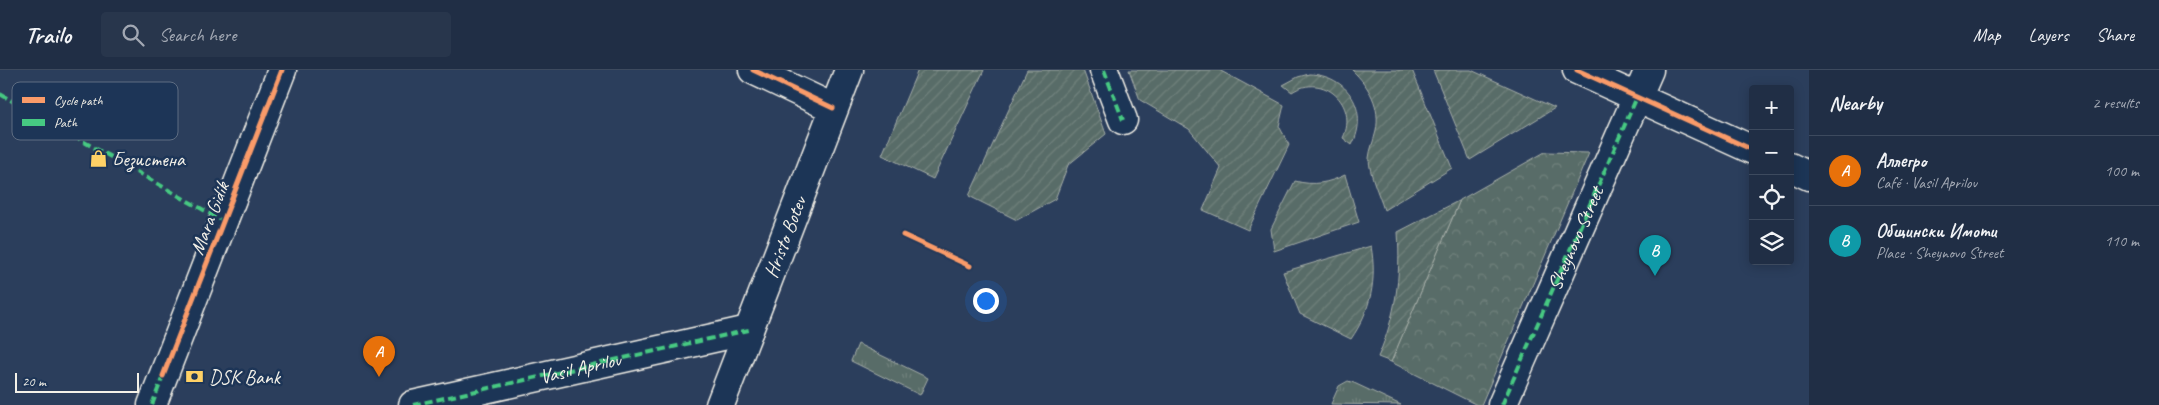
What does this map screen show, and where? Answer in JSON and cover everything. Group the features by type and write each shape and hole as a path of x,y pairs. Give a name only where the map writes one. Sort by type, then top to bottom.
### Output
{"street":[{"name":"Mara Gidik","path":"152,405 282,70"},
{"path":"753,70 833,108"},
{"name":"Hristo Botev","path":"720,405 848,70"},
{"path":"1104,70 1123,120"},
{"path":"1577,70 1749,148"},
{"name":"Sheynovo Street","path":"1502,405 1649,70"},
{"path":"1794,169 1809,176"},
{"name":"Vasil Aprilov","path":"413,405 749,330"}],"green space":[{"path":"918,70 984,70 933,179 882,155"},
{"path":"1027,70 1083,70 1106,134 1068,165 1055,199 1017,220 969,196"},
{"path":"1129,70 1219,70 1284,105 1279,126 1289,145 1248,230 1203,210 1221,168 1189,129 1140,100"},
{"path":"1352,70 1412,70 1452,168 1384,210 1369,164 1377,122 1375,105 1364,83"},
{"path":"1433,70 1471,70 1555,108 1470,160"},
{"path":"1309,74 1323,76 1335,81 1352,97 1357,108 1358,120 1357,132 1352,145 1343,138 1347,125 1346,114 1342,103 1335,95 1326,89 1315,86 1304,87 1292,92 1283,85 1298,77"},
{"path":"1545,152 1589,153 1481,405 1477,405 1391,362 1460,200"},
{"path":"1345,175 1359,222 1274,251 1271,229 1295,181 1321,183"},
{"path":"1460,200 1391,362 1378,357 1389,326 1396,296 1399,265 1398,232"},
{"path":"1371,246 1373,283 1371,294 1368,306 1351,339 1300,314 1283,272"},
{"path":"858,344 928,378 920,395 851,361"},
{"path":"1348,381 1401,405 1331,404 1339,386"}],"marked path":[{"path":"1104,70 1123,120"},
{"path":"0,94 12,101"},
{"path":"1502,405 1637,97"},
{"path":"81,140 223,221"},
{"path":"413,405 749,330"},
{"path":"152,405 163,376"}],"cycle path":[{"path":"163,376 282,70"},
{"path":"753,70 833,108"},
{"path":"1577,70 1749,148"},
{"path":"903,235 970,266"}],"place":[{"name":"Безистена","path":"98,159"},
{"name":"Общински Имоти","path":"1655,276"},
{"name":"DSK Bank","path":"195,377"},
{"name":"Аллегро","path":"379,377"}]}
